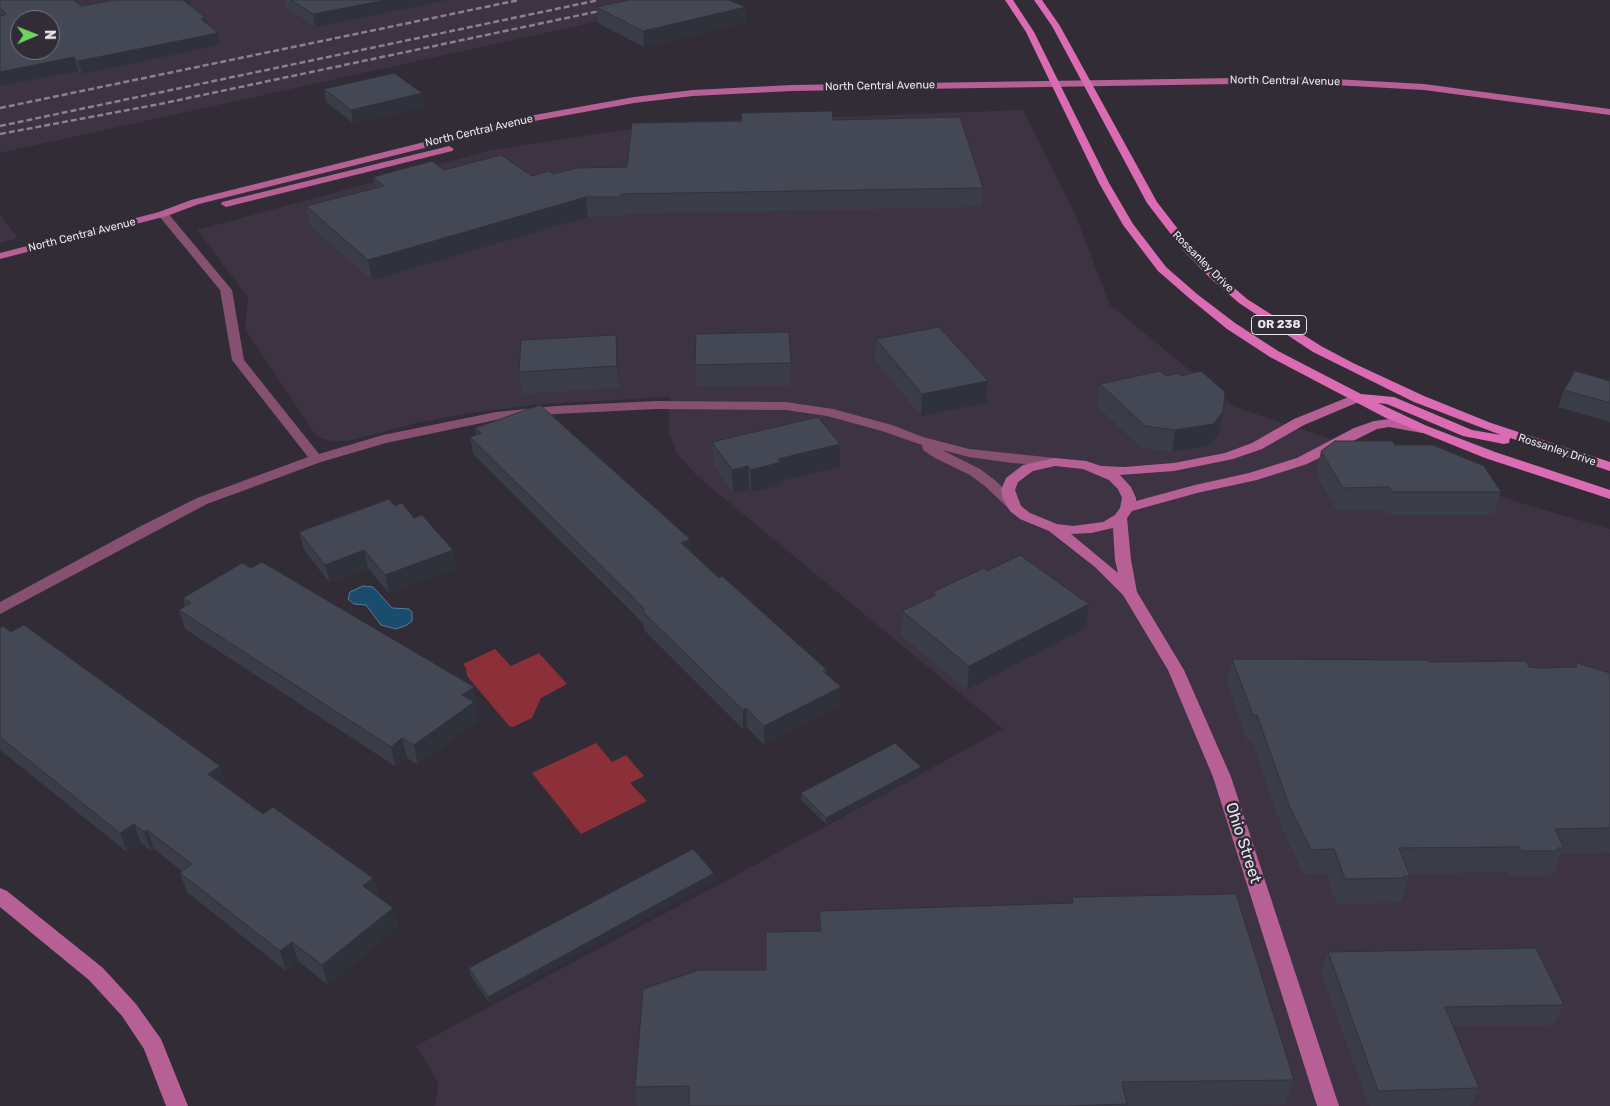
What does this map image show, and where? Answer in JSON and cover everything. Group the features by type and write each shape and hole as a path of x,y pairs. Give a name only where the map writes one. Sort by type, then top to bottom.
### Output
{"main road":[{"name":"OR 238","path":"1009,0 1030,32 1118,208 1162,269 1231,326 1274,354 1356,398 1422,429"},
{"name":"Rossanley Drive","path":"1038,0 1056,26 1152,203 1168,226 1213,275 1243,301 1317,349 1383,382 1486,426 1556,451 1610,467"},
{"path":"1356,398 1389,400 1468,434 1556,451"},
{"name":"Rossanley Drive","path":"1422,429 1506,460 1610,494"}],"street":[{"name":"North Central Avenue","path":"1088,87 1257,80 1341,82 1424,87 1610,112"},
{"name":"North Central Avenue","path":"0,256 163,214 198,211 543,125 643,107 705,100 761,96 1057,87 1290,89 1374,92 1477,102 1610,121"},
{"path":"163,214 226,290 238,360 316,458"},
{"path":"0,609 146,529 202,501 316,458 383,439 496,416 555,410 656,405 732,404 795,408 828,412 887,428 918,440 990,456 1078,463 1100,469 1124,471 1174,467 1228,456 1257,446 1299,422 1356,398"},
{"path":"918,440 940,455 975,472 991,484 1025,516 1054,528 1073,530 1091,529 1108,525 1124,513 1195,489 1252,477 1302,461 1374,425 1389,423 1422,429"},
{"path":"1015,508 1008,490 1011,481 1028,468 1055,462"},
{"path":"1100,469 1114,477 1124,487 1129,498 1124,513"},
{"name":"Ohio Street","path":"1124,513 1122,550 1128,592"},
{"name":"Ohio Street","path":"1054,528 1100,564 1128,592 1176,670 1222,777 1328,1106"},
{"path":"0,896 96,974 129,1010 152,1045 177,1106"}],"shaded area":[{"path":"0,0 695,0 0,153"},
{"path":"1023,110 1076,217 1110,305 1235,407 1524,504 1610,529 1610,1106 435,1106 439,1084 416,1046 720,884 1003,729 697,476 676,452 669,432 669,397 543,404 470,413 416,423 349,441 332,441 321,438 315,434 245,329 248,297 197,230 492,150 668,123"},
{"path":"0,214 18,238 0,243"},
{"path":"495,649 511,666 539,653 567,684 541,698 532,718 513,727 509,726 467,676 466,668 463,664"},
{"path":"596,743 612,762 626,755 644,776 630,783 647,801 581,834 532,773"}],"water":[{"path":"363,586 373,587 392,608 409,609 412,612 412,621 396,629 381,625 366,605 354,604 348,599 350,592"}],"building":[{"path":"0,0 74,0 81,6 115,0 183,0 206,18 201,19 218,33 78,61 74,57 60,60 60,10 10,10 10,60 59,60 0,72 0,16 6,14 0,8"},
{"path":"291,0 386,0 313,14"},
{"path":"629,0 729,0 746,7 643,31 596,7"},
{"path":"394,73 422,93 351,110 324,89"},
{"path":"832,111 833,120 960,117 983,188 621,194 621,197 586,197 368,260 306,206 384,186 373,177 432,161 444,170 501,155 532,176 549,171 554,174 576,168 627,167 632,123 742,121 741,113"},
{"path":"939,327 988,381 922,394 876,339"},
{"path":"789,332 791,363 695,365 696,334"},
{"path":"616,335 617,366 519,372 521,340"},
{"path":"1160,371 1166,376 1179,373 1181,376 1201,371 1225,392 1223,412 1213,424 1175,430 1145,426 1100,384"},
{"path":"1575,371 1610,381 1610,403 1564,390"},
{"path":"540,405 690,539 681,543 719,578 722,576 826,669 823,671 841,687 764,726 746,708 743,710 642,611 645,610 632,596 470,437 481,433 475,428"},
{"path":"818,417 840,444 778,459 781,462 751,470 748,466 732,470 712,442"},
{"path":"1335,441 1392,441 1395,445 1433,445 1484,466 1501,492 1392,492 1389,487 1343,488 1321,451"},
{"path":"389,499 395,506 402,503 414,518 422,515 453,550 385,575 364,550 325,565 299,532"},
{"path":"1020,555 1089,604 969,666 902,611 936,595 933,592 984,568 987,571"},
{"path":"262,562 474,687 462,695 474,702 414,745 402,738 391,747 179,610 191,603 183,598 242,563 251,568"},
{"path":"24,625 220,766 208,774 263,814 273,807 373,878 363,886 393,908 322,965 292,942 280,951 180,873 192,864 147,830 144,832 134,824 120,833 0,737 0,628 3,626 11,632"},
{"path":"1232,659 1427,660 1429,662 1526,661 1529,667 1576,667 1577,663 1610,673 1610,828 1555,829 1564,848 1557,848 1558,851 1521,851 1519,847 1399,848 1410,876 1404,876 1405,878 1345,879 1334,849 1311,850 1290,808 1257,715 1253,715"},
{"path":"895,743 921,767 826,818 801,793"},
{"path":"693,849 714,873 488,997 469,968"},
{"path":"1236,894 1294,1080 1122,1082 1127,1104 1068,1106 689,1106 689,1086 635,1087 643,989 699,970 766,970 766,932 821,931 819,911 1073,903 1072,897"},
{"path":"1536,948 1564,1005 1445,1007 1479,1088 1378,1091 1328,952"}],"railway":[{"path":"0,108 519,0"},
{"path":"0,126 599,0"},
{"path":"0,134 160,104 609,9"}]}
